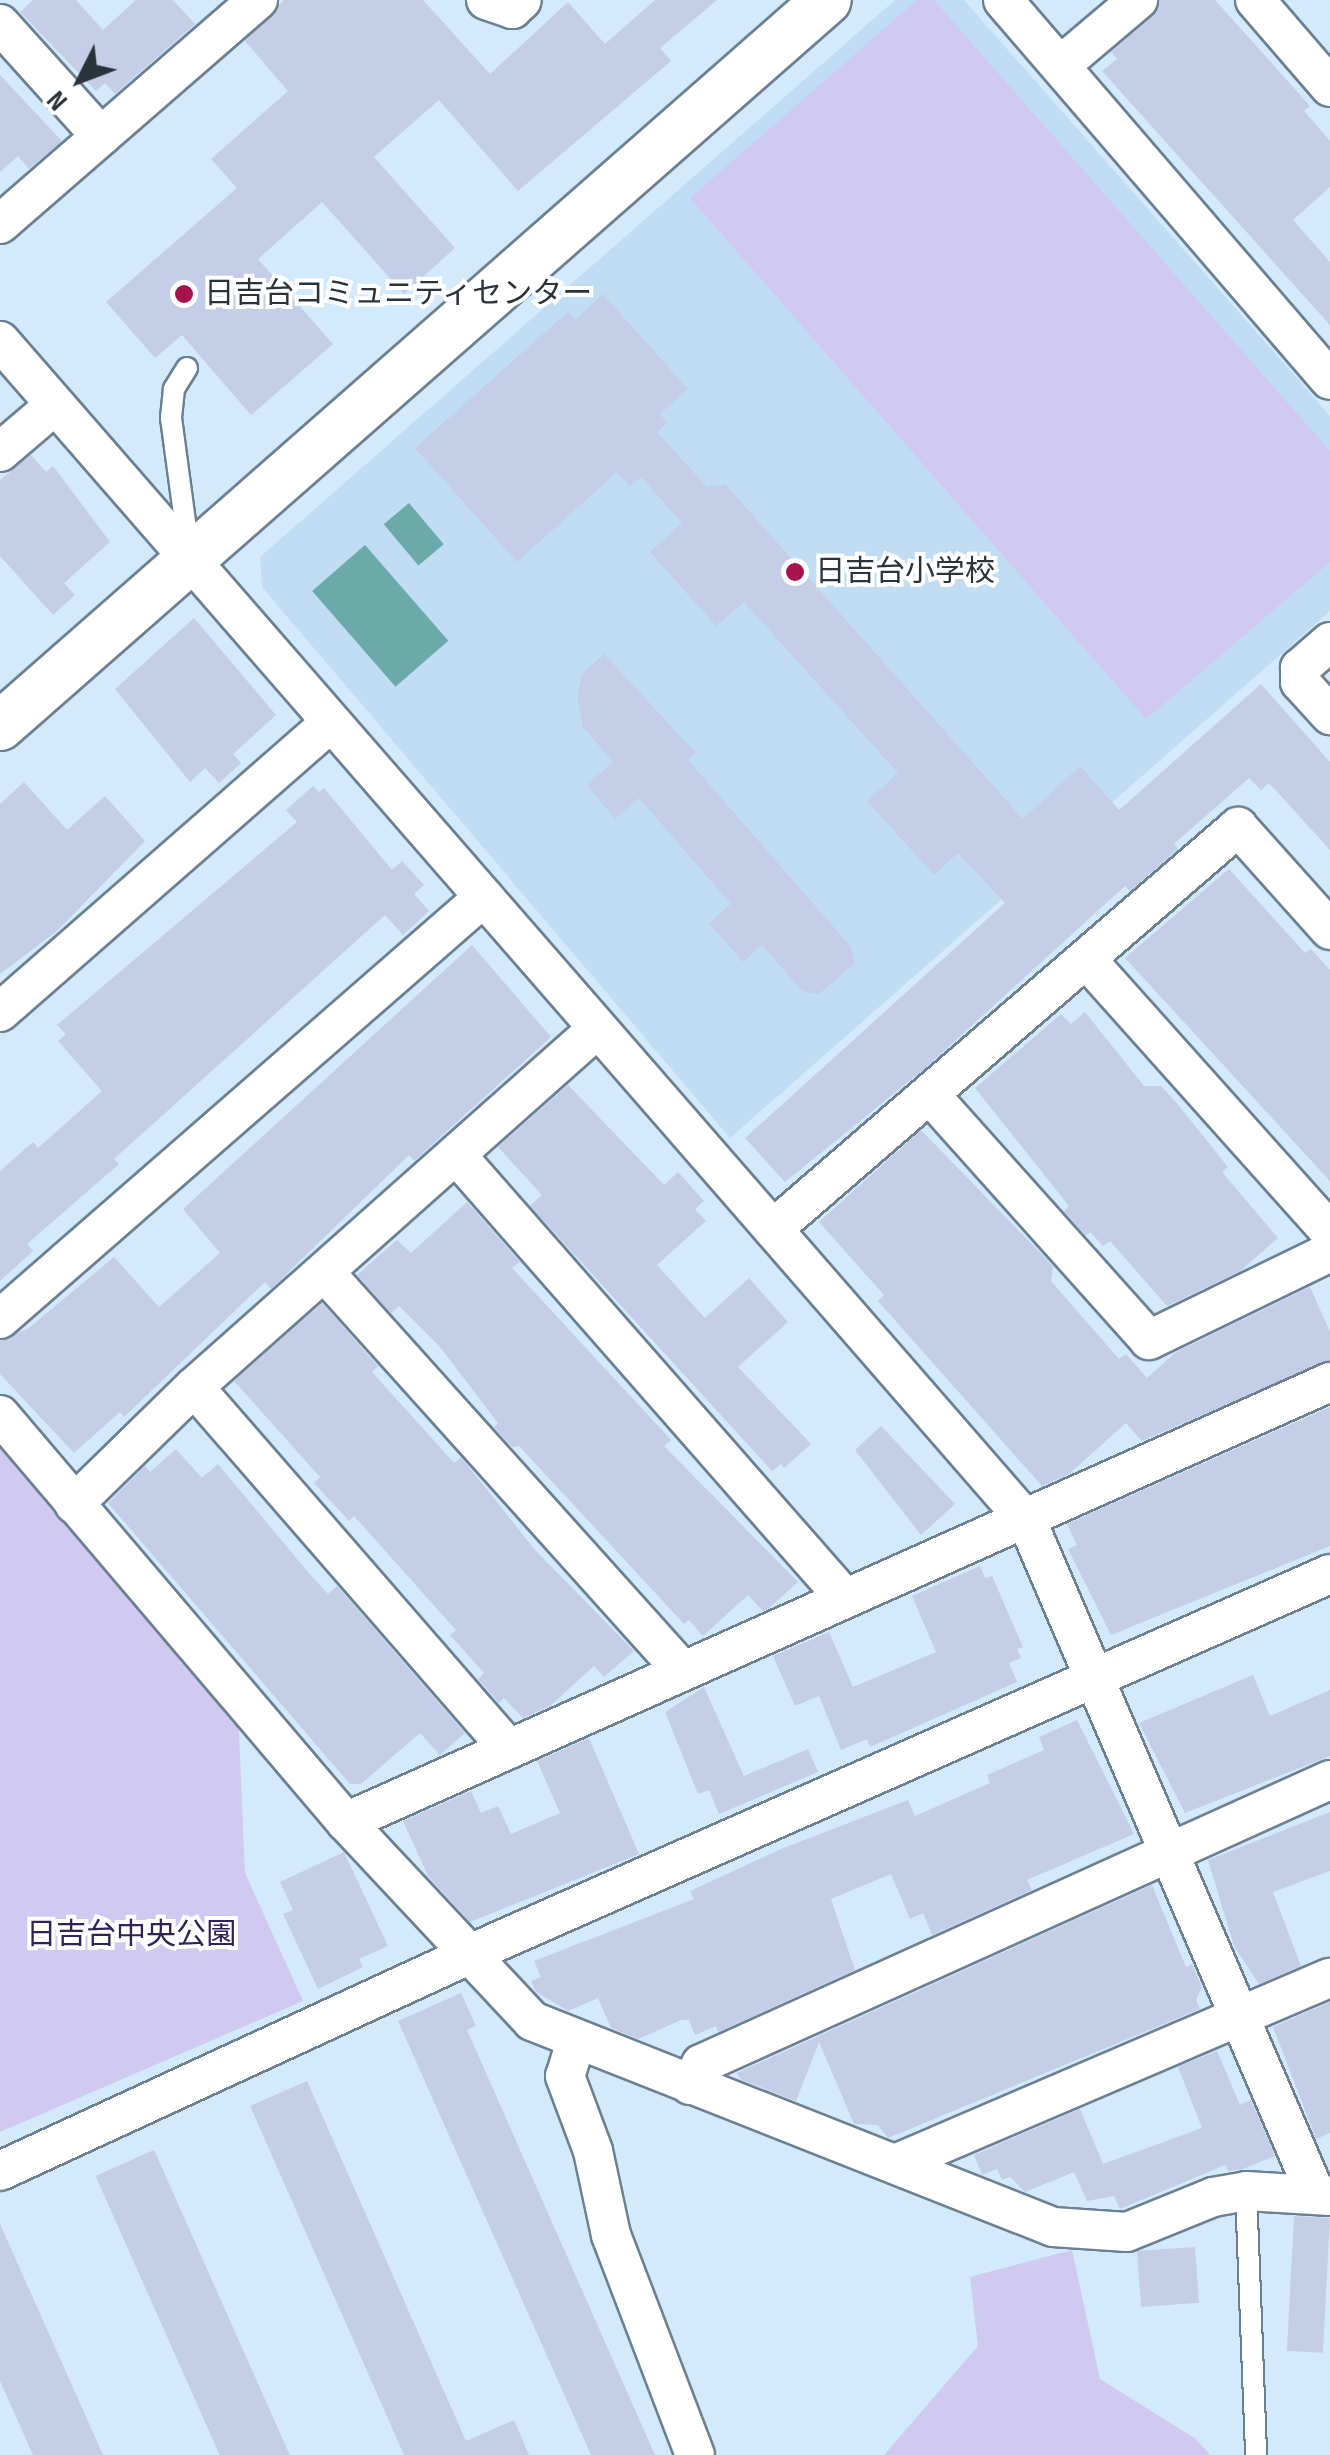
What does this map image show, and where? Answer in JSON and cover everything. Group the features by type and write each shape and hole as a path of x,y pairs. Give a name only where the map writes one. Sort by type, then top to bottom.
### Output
{"street":[{"path":"486,0 512,10 522,0"},
{"path":"0,726 828,0"},
{"path":"1003,0 1330,380"},
{"path":"1061,66 1138,0"},
{"path":"1255,0 1330,87"},
{"path":"0,224 247,4"},
{"path":"0,24 102,136"},
{"path":"0,341 1027,1520 1236,2017 1322,2194 1246,2191 1213,2197 1127,2232 1053,2227 576,2042 532,2021 346,1822 0,1415"},
{"path":"0,452 55,404"},
{"path":"1330,642 1300,668 1300,682 1330,716"},
{"path":"0,1012 331,722"},
{"path":"773,1229 1238,827 1330,930"},
{"path":"0,1319 484,897"},
{"path":"1087,960 1330,1232"},
{"path":"74,1504 194,1387 327,1275 598,1028"},
{"path":"931,1096 1149,1340 1330,1252"},
{"path":"458,1158 843,1596"},
{"path":"327,1275 681,1669"},
{"path":"346,1822 843,1596 1027,1520 1330,1382"},
{"path":"194,1387 509,1749"},
{"path":"0,2171 467,1955 1330,1574"},
{"path":"690,2085 701,2064 1330,1780"},
{"path":"895,2164 1330,1978"},
{"path":"576,2042 565,2076 593,2151 612,2235 695,2455"}],"lane":[{"path":"187,368 174,389 171,418 190,560"},
{"path":"1246,2191 1256,2455"}],"shaded area":[{"name":"日吉台小学校","path":"895,0 964,0 1330,416 1330,611 730,1138 262,587 260,557"},
{"path":"409,503 444,544 418,566 384,524"},
{"path":"365,545 448,641 395,687 312,591"}],"green space":[{"path":"917,0 934,0 1330,451 1330,562 1146,719 690,198"},
{"name":"日吉台中央公園","path":"0,1435 238,1710 245,1873 303,2001 0,2132"},
{"path":"1072,2250 1100,2379 1196,2439 1210,2455 884,2455 978,2346 970,2277"}],"building":[{"path":"33,0 76,0 103,30 136,0 173,0 195,24 115,94 105,83 96,91 20,12"},
{"path":"284,0 423,0 490,74 568,2 605,44 655,0 717,0 660,48 671,61 518,191 439,100 374,157 455,248 404,294 322,202 258,259 333,344 251,415 182,335 155,358 106,302 237,188 211,159 288,91 245,41"},
{"path":"1160,0 1215,0 1310,106 1304,111 1330,141 1330,187 1293,220 1330,262 1330,325 1102,71 1117,59 1111,52 1153,16"},
{"path":"0,75 62,141 29,169 18,156 0,172"},
{"path":"603,294 688,389 660,414 667,423 657,432 707,487 725,484 1023,819 1080,766 1119,810 1261,684 1330,762 1330,850 1269,783 1261,790 1249,778 1174,844 1178,849 1130,891 1125,886 924,1069 785,1182 745,1138 1005,903 958,853 934,875 867,801 898,773 744,602 716,626 650,552 682,523 641,477 630,486 617,472 517,562 415,448 568,312 575,320"},
{"path":"31,455 46,472 53,466 110,542 64,583 75,595 53,615 0,556 0,480"},
{"path":"194,618 276,715 233,754 241,763 219,783 205,768 190,782 115,689"},
{"path":"604,654 696,753 688,760 851,947 855,963 819,994 802,991 762,945 743,962 709,923 731,904 639,798 615,819 587,785 613,762 583,727 577,697 583,673"},
{"path":"24,782 67,830 105,796 145,841 57,931 0,974 0,804"},
{"path":"313,786 319,792 324,788 392,870 402,861 424,885 414,894 429,911 403,935 385,915 114,1159 119,1164 27,1244 33,1251 0,1281 0,1171 33,1142 38,1148 102,1091 58,1041 66,1034 57,1025 297,822 286,810"},
{"path":"1229,869 1305,953 1311,949 1330,970 1330,1181 1125,958"},
{"path":"472,945 551,1037 414,1161 409,1155 271,1289 265,1282 124,1417 120,1412 74,1453 0,1374 0,1341 29,1328 114,1257 159,1307 220,1253 183,1209"},
{"path":"1085,1012 1144,1086 1161,1086 1180,1107 1228,1167 1222,1172 1278,1238 1240,1271 1167,1306 1110,1241 1103,1246 1090,1232 1086,1236 1064,1211 1069,1206 975,1088 1061,1014 1071,1024"},
{"path":"568,1085 664,1185 678,1172 704,1201 695,1209 706,1221 657,1265 705,1318 749,1278 788,1322 738,1367 811,1444 784,1468 781,1464 772,1471 530,1206 542,1195 498,1147"},
{"path":"921,1130 1053,1266 1051,1281 1119,1359 1126,1354 1147,1378 1176,1352 1310,1287 1330,1332 1330,1360 1142,1441 1126,1423 1069,1474 1042,1486 878,1301 884,1295 819,1222"},
{"path":"467,1202 520,1262 512,1268 671,1440 664,1446 798,1582 768,1609 763,1611 748,1595 703,1636 689,1620 684,1624 519,1446 512,1447 494,1427 498,1423 440,1347 399,1306 391,1313 357,1275 397,1240 411,1253"},
{"path":"322,1303 378,1366 372,1372 454,1463 461,1457 535,1550 634,1651 604,1677 594,1666 550,1706 523,1718 504,1698 499,1703 478,1679 484,1673 450,1635 456,1630 354,1516 349,1521 314,1483 320,1477 234,1381"},
{"path":"1330,1407 1330,1546 1111,1635 1068,1549 1077,1545 1067,1524"},
{"path":"881,1426 955,1504 921,1535 855,1450"},
{"path":"176,1449 202,1478 218,1464 328,1594 337,1586 465,1733 440,1755 420,1733 361,1784 350,1784 108,1503 145,1466 150,1472"},
{"path":"980,1566 985,1578 992,1576 1023,1647 1017,1649 1021,1658 1009,1663 1017,1682 870,1747 867,1739 841,1750 819,1696 795,1706 773,1656 829,1632 853,1687 936,1652 912,1596"},
{"path":"1253,1675 1270,1716 1330,1690 1330,1756 1185,1813 1139,1723"},
{"path":"704,1687 744,1776 808,1749 818,1772 719,1814 709,1790 698,1794 665,1712"},
{"path":"1077,1720 1134,1834 1027,1880 1032,1890 932,1935 923,1913 910,1919 891,1874 831,1899 855,1970 718,2032 716,2026 695,2035 689,2020 681,2020 638,2039 611,2028 598,1998 568,2011 536,1992 531,1981 541,1977 534,1961 694,1899 690,1891 781,1849 908,1800 915,1816 990,1783 987,1775 1044,1750 1039,1737"},
{"path":"589,1738 639,1854 470,1922 428,1876 403,1821 471,1791 481,1813 498,1806 511,1834 560,1813 537,1761"},
{"path":"1330,1812 1330,1871 1273,1892 1301,1966 1259,1984 1234,1946 1208,1860"},
{"path":"344,1852 388,1946 359,1959 363,1967 318,1989 283,1914 293,1910 280,1882"},
{"path":"1152,1885 1186,1967 1192,1964 1202,1987 1196,2000 1200,2009 888,2138 878,2125 854,2124 819,2042 796,2101 740,2079 737,2073"},
{"path":"461,1993 476,2026 467,2030 655,2455 591,2455 398,2021"},
{"path":"1330,2002 1330,2133 1316,2139 1273,2027"},
{"path":"1217,2051 1240,2105 1251,2100 1275,2156 1243,2169 1228,2171 1225,2165 1120,2209 1114,2196 1087,2201 1074,2172 1025,2192 1010,2177 1002,2180 997,2169 982,2175 974,2155 1080,2109 1103,2164 1202,2128 1178,2067"},
{"path":"307,2081 466,2441 514,2420 529,2455 404,2455 250,2106"},
{"path":"154,2150 290,2455 220,2455 96,2176"},
{"path":"1294,2216 1330,2218 1323,2353 1287,2351"},
{"path":"0,2224 103,2455 33,2455 0,2381"},
{"path":"1195,2247 1199,2303 1141,2307 1137,2251"}],"place":[{"name":"日吉台コミュニティセンター","path":"184,294"},
{"name":"日吉台小学校","path":"795,572"}]}
